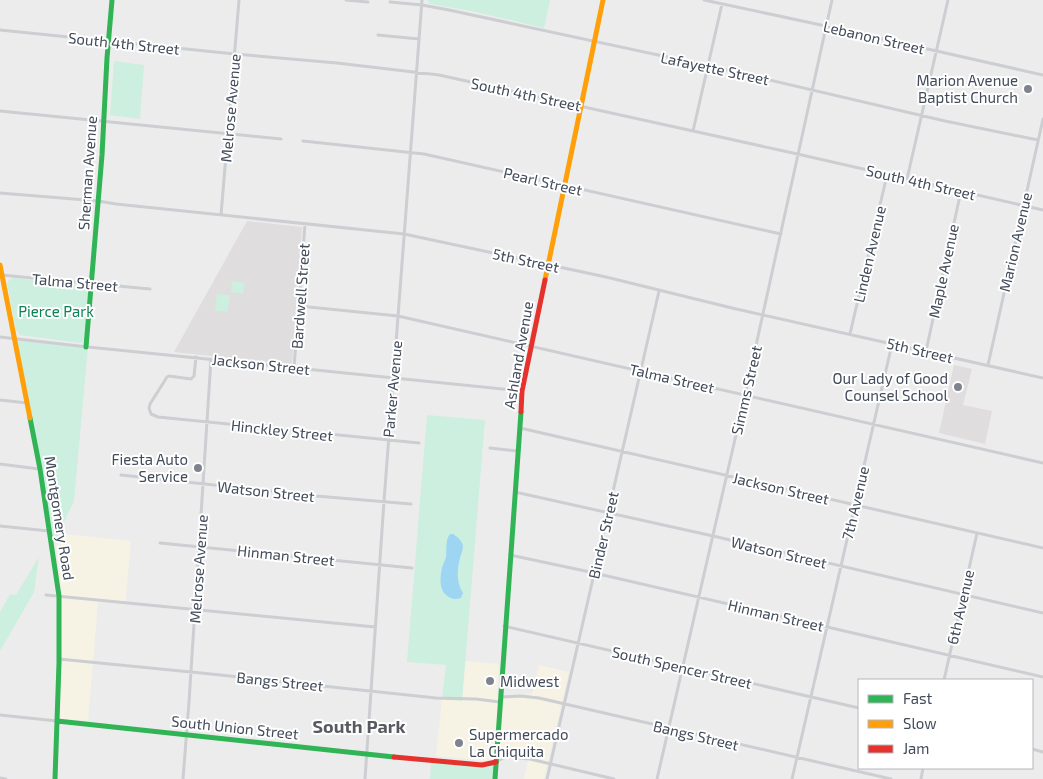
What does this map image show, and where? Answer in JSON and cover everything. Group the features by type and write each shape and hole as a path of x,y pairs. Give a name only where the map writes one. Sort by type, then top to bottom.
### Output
{"street":[{"name":"Sherman Avenue","path":"86,347 112,0"},
{"name":"Melrose Avenue","path":"221,215 239,0"},
{"path":"346,0 368,2"},
{"name":"Parker Avenue","path":"365,779 388,440 422,0"},
{"name":"Ashland Avenue","path":"495,779 504,626 522,391 603,0"},
{"name":"Lebanon Street","path":"704,0 1043,76"},
{"name":"Simms Street","path":"657,779 727,476 832,0"},
{"path":"907,179 948,0"},
{"name":"Lafayette Street","path":"390,2 422,5 459,12 708,66 922,116 1038,140"},
{"path":"693,131 722,4"},
{"name":"South 4th Street","path":"0,30 337,63 439,75 1043,210"},
{"path":"378,35 419,39"},
{"path":"0,111 281,140"},
{"name":"Marion Avenue","path":"988,365 1043,119"},
{"name":"Pearl Street","path":"304,141 424,154 781,234"},
{"name":"Linden Avenue","path":"850,334 887,175"},
{"name":"Maple Avenue","path":"926,351 961,191"},
{"name":"5th Street","path":"0,193 98,201 404,234 548,264 1043,378"},
{"name":"Bardwell Street","path":"294,368 305,224"},
{"name":"Montgomery Road","path":"0,265 40,469 59,596 55,779"},
{"name":"Talma Street","path":"1,275 150,289"},
{"name":"Binder Street","path":"547,779 659,291"},
{"name":"Talma Street","path":"299,306 398,316 1043,463"},
{"name":"Jackson Street","path":"0,337 522,391"},
{"name":"7th Avenue","path":"792,779 892,344"},
{"name":"Hinckley Street","path":"196,358 193,378 167,377 150,404 149,410 152,414 158,417 418,443"},
{"name":"Melrose Avenue","path":"183,779 211,359"},
{"path":"0,400 28,403"},
{"name":"Jackson Street","path":"519,428 1043,548"},
{"path":"490,448 517,451"},
{"path":"0,464 40,469"},
{"name":"Watson Street","path":"121,475 410,504"},
{"name":"Watson Street","path":"514,492 1043,613"},
{"path":"0,526 50,532"},
{"name":"6th Avenue","path":"944,679 977,533"},
{"name":"Hinman Street","path":"160,543 412,568"},
{"name":"Hinman Street","path":"510,554 1043,677"},
{"path":"46,595 375,628"},
{"name":"South Spencer Street","path":"504,626 858,708"},
{"name":"Bangs Street","path":"59,659 436,698 501,700 530,696 891,779"},
{"name":"South Union Street","path":"0,715 482,765 508,757 551,764 614,779"},
{"path":"0,778 6,779"}],"shaded area":[{"path":"247,221 302,227 292,365 174,352"},
{"name":"Our Lady of Good Counsel School","path":"954,365 972,369 963,405 992,411 985,444 939,433"},
{"path":"64,534 131,541 125,604 98,602 88,721 60,719 61,590 56,545"},
{"path":"465,661 499,664 497,697 532,694 539,665 569,672 544,779 524,779 529,756 504,755 486,761 436,756 442,699 462,700"}],"green space":[{"path":"427,0 550,0 544,28 471,11 430,4"},
{"path":"114,61 144,65 140,119 110,115"},
{"name":"Pierce Park","path":"10,279 86,286 88,290 83,342 20,335 16,330 7,283"},
{"path":"232,281 245,283 243,294 231,292"},
{"path":"217,294 230,296 227,312 215,310"},
{"path":"15,338 88,347 74,501 52,547"},
{"path":"427,415 485,420 462,701 442,699 446,665 407,662"},
{"path":"39,557 34,592 0,651 0,612 10,594 16,595"},
{"path":"434,761 482,765 496,762 495,779 430,779 431,764"}],"water":[{"path":"450,534 458,538 463,546 458,576 459,585 463,593 461,598 457,599 446,595 442,590 441,583 442,568"}],"traffic: fast":[{"path":"86,347 102,155 112,0"},
{"path":"495,779 521,412"},
{"path":"30,418 40,469 59,596 55,779"},
{"path":"57,721 394,757"}],"traffic: slow":[{"path":"545,280 603,0"},
{"path":"0,265 30,418"}],"traffic: jam":[{"path":"521,412 522,391 545,280"},
{"path":"394,757 482,765 496,762"}],"place":[{"name":"Marion Avenue Baptist Church","path":"1028,89"},
{"name":"Our Lady of Good Counsel School","path":"958,387"},
{"name":"Fiesta Auto Service","path":"198,468"},
{"name":"Midwest","path":"490,681"},
{"name":"Supermercado La Chiquita","path":"459,743"}],"district":[{"name":"South Park","path":"359,726"}]}
